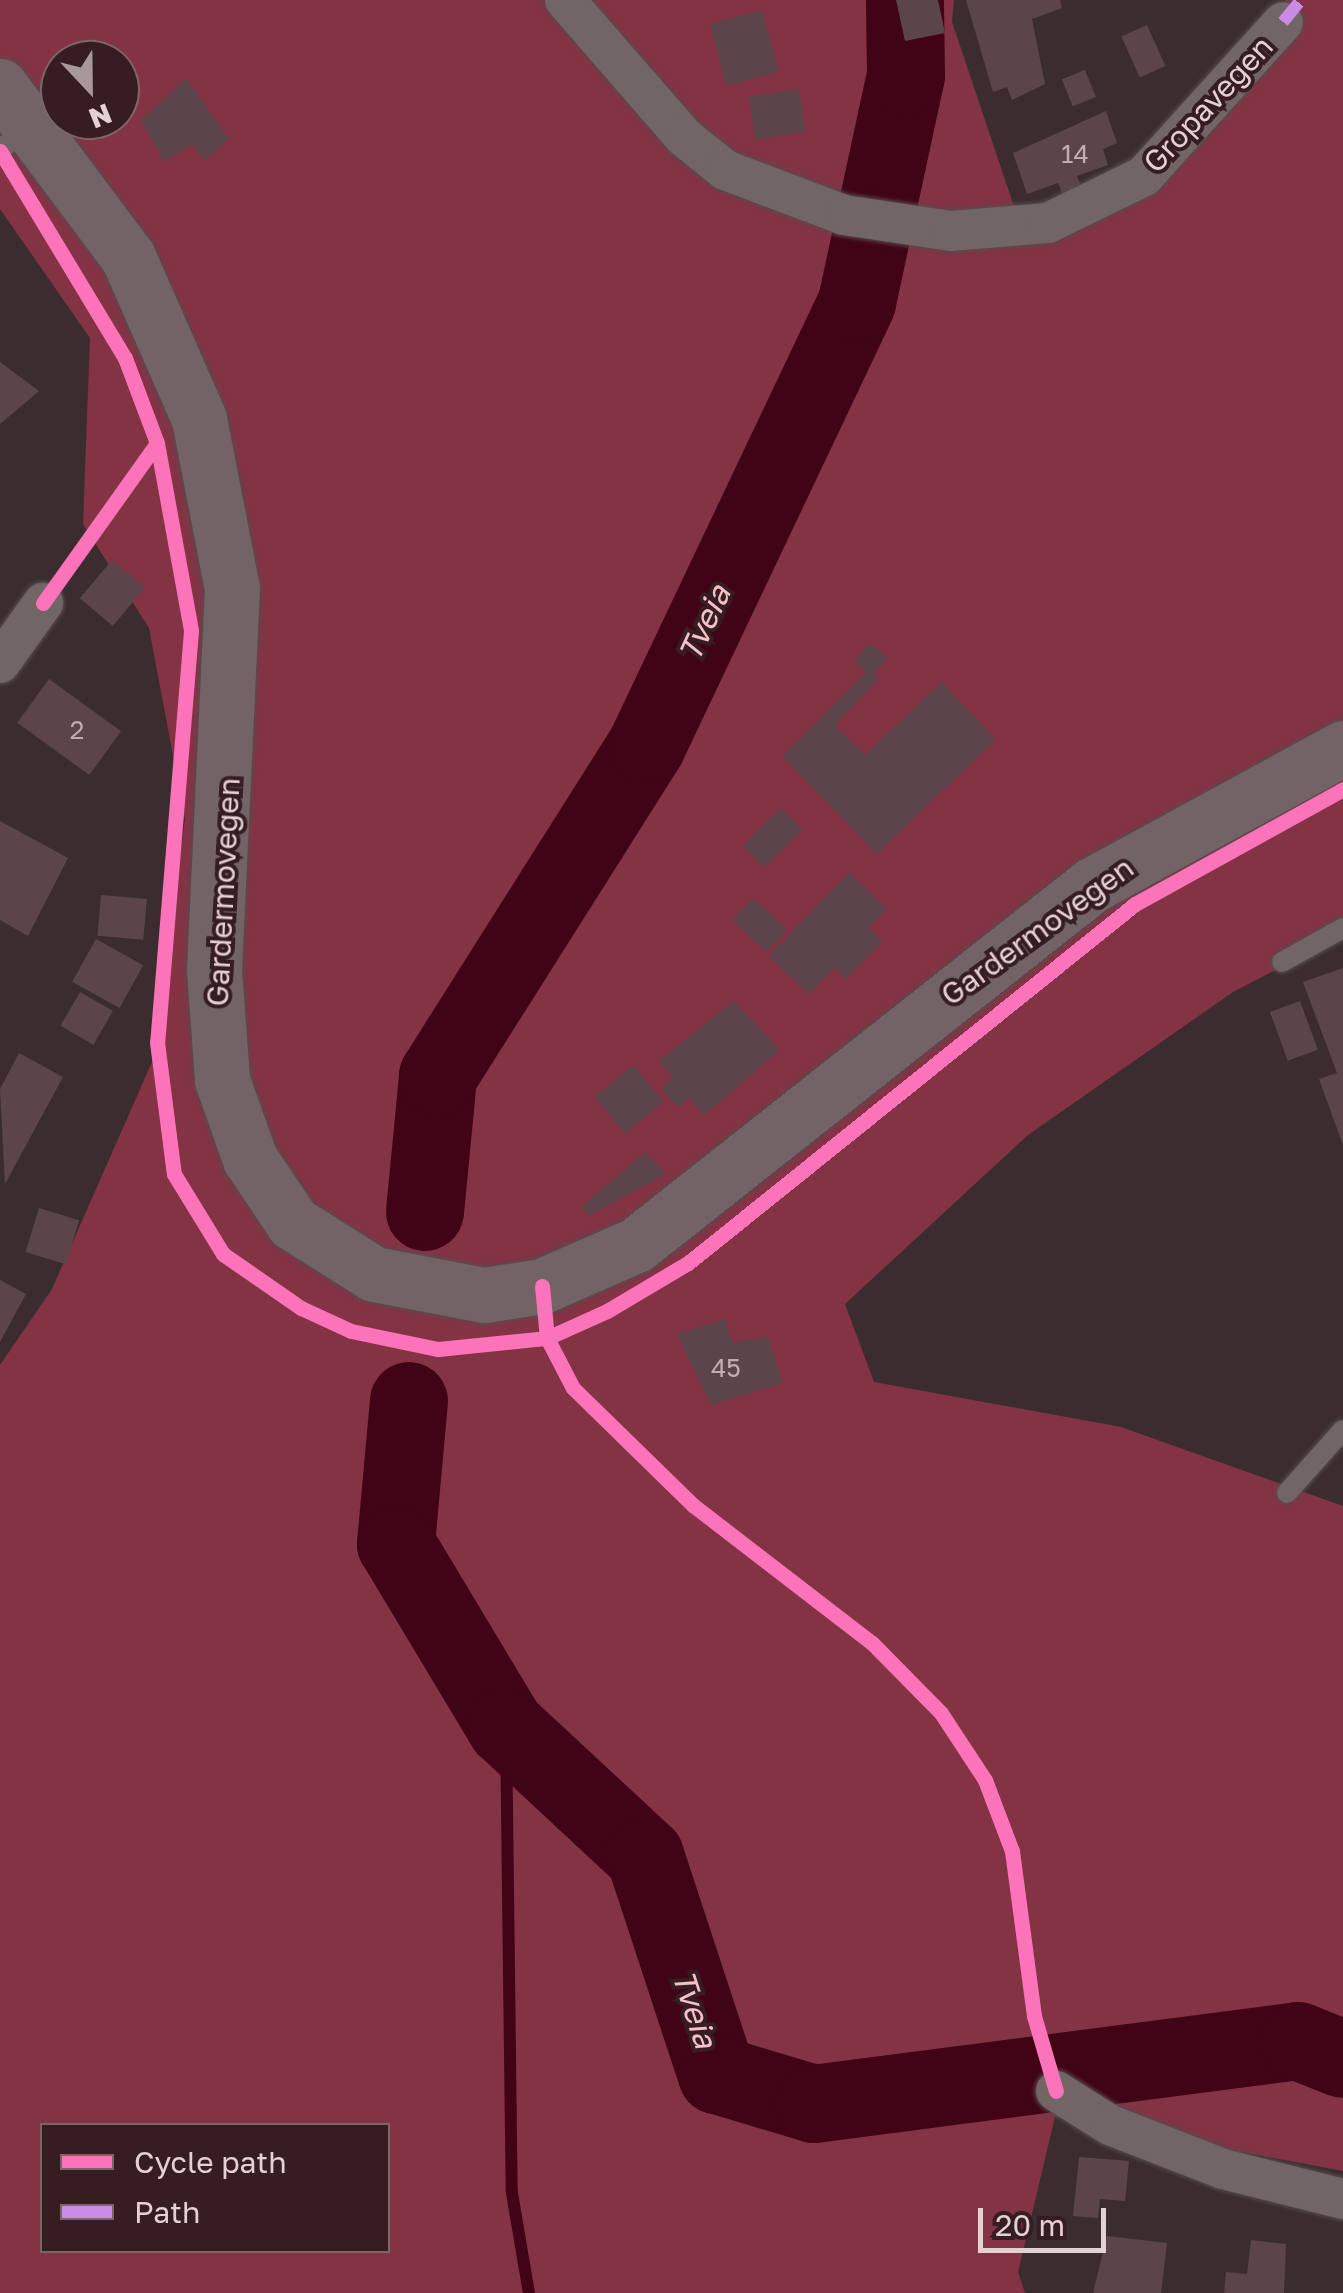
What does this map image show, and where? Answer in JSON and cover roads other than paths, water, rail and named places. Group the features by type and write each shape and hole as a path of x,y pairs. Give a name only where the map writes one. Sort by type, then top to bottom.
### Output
{"main road":[{"name":"Gardermovegen","path":"11,119 128,257 169,339 224,517 232,724 214,970 218,1050 236,1128 292,1223 374,1274 484,1295 542,1286 636,1245 1092,885 1343,748"}],"street":[{"name":"Gropavegen","path":"564,0 684,137 725,170 881,221 1011,232 1102,202 1198,124 1283,22"},
{"path":"0,663 43,603"},
{"path":"1056,2090 1110,2125 1223,2168 1343,2199"}],"lane":[{"path":"1282,962 1343,928"},
{"path":"1287,1493 1343,1430"}],"waterway":[{"name":"Tveia","path":"425,1212 438,1076 647,745 857,302 906,76 905,0"},
{"name":"Tveia","path":"409,1401 396,1544 506,1727 645,1856 717,2075 814,2104 1298,2041 1343,2059"},
{"path":"506,1727 512,2193 529,2293"}]}
